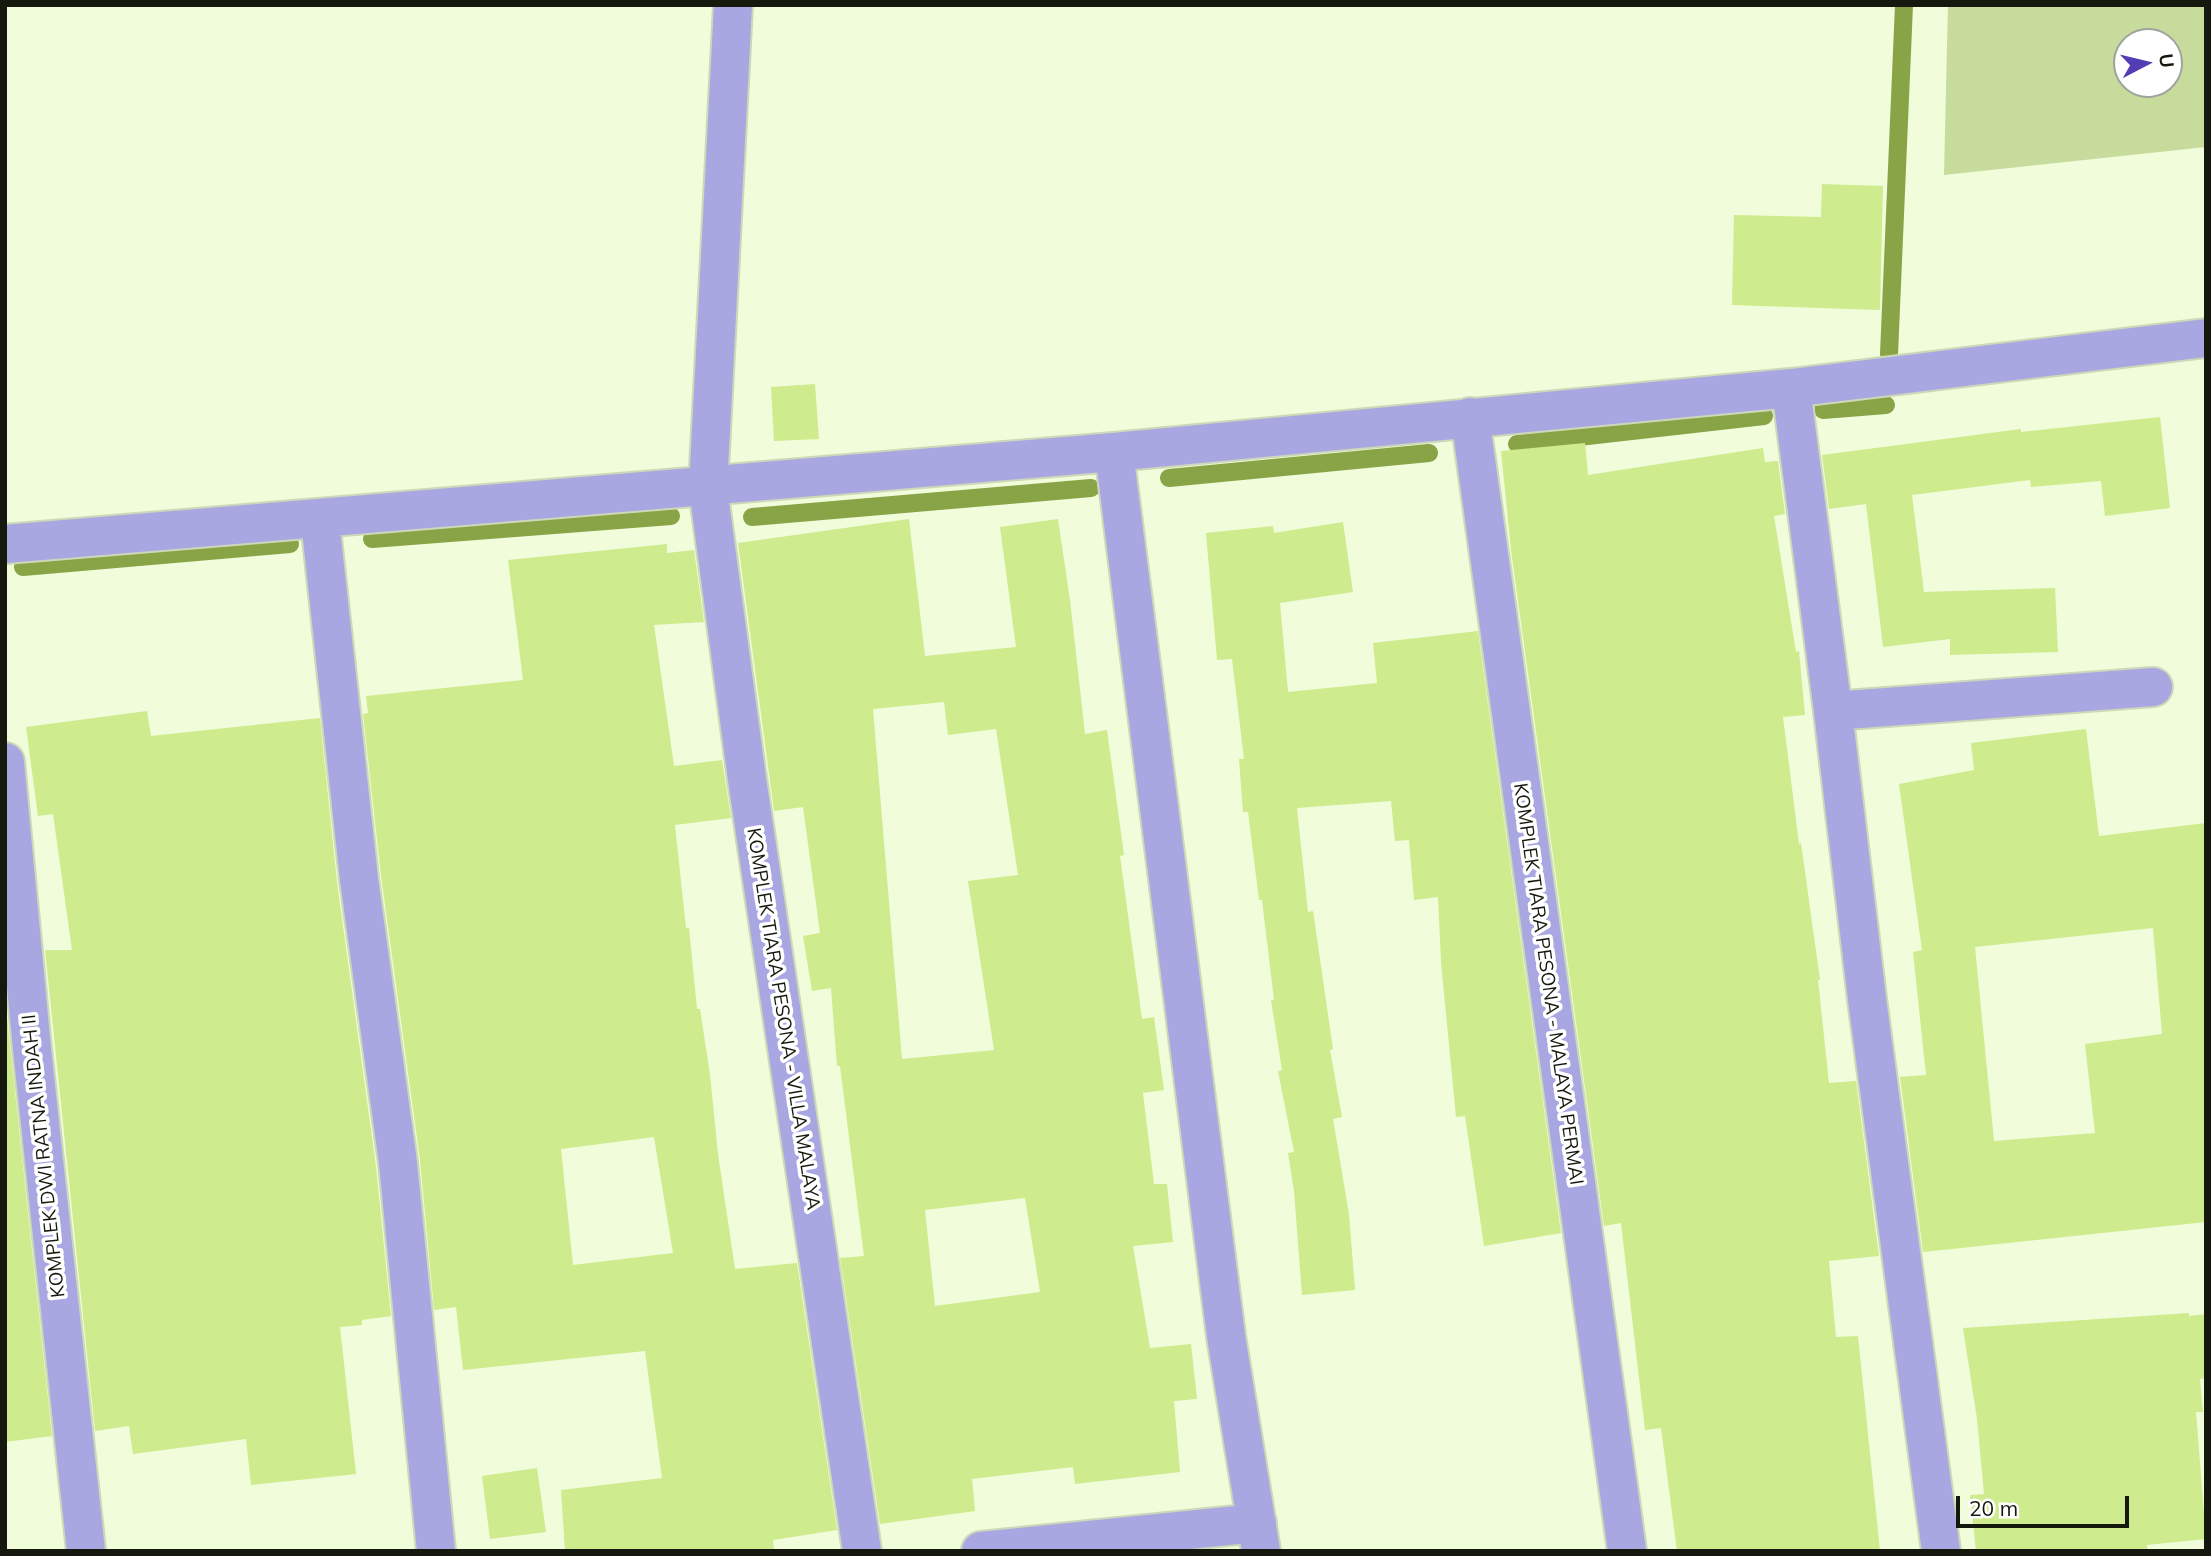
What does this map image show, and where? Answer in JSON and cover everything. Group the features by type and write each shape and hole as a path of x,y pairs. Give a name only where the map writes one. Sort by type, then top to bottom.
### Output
{"street":[{"name":"KOMPLEK TIARA PESONA - VILLA MALAYA","path":"733,5 708,488 747,779 862,1551"},
{"path":"5,544 708,488 1114,452 1791,388 2206,338"},
{"path":"1791,388 1867,999 1941,1551"},
{"name":"KOMPLEK TIARA PESONA - MALAYA PERMAI","path":"1470,417 1627,1551"},
{"path":"981,1551 1259,1537 1226,1336 1114,452"},
{"path":"320,520 359,879 398,1163 436,1551"},
{"path":"1833,710 2153,687"},
{"name":"KOMPLEK DWI RATNA INDAH II","path":"5,762 32,1049 86,1551"}],"green space":[{"path":"1948,5 2206,5 2206,147 1944,175"}],"building":[{"path":"1822,184 1883,186 1880,310 1732,305 1734,215 1821,217"},
{"path":"815,384 819,439 774,441 771,387"},
{"path":"2160,417 2170,508 2105,516 2101,481 2031,487 2030,480 1912,495 1924,592 2055,588 2058,652 1950,655 1950,639 1883,647 1866,504 1829,509 1822,455 2021,429 2021,432"},
{"path":"1585,443 1588,475 1763,448 1765,462 1778,461 1785,514 1774,516 1796,652 1799,651 1805,715 1783,717 1820,980 1829,1083 1856,1081 1879,1256 1829,1261 1836,1337 1858,1336 1880,1551 1677,1551 1661,1428 1645,1430 1621,1223 1604,1226 1511,550 1501,451"},
{"path":"909,519 925,656 1016,647 1000,527 1058,519 1085,734 1107,730 1124,855 1120,856 1142,1019 1154,1017 1164,1090 1143,1093 1154,1184 1167,1184 1173,1242 1133,1246 1150,1348 1191,1344 1197,1399 1174,1401 1180,1472 1075,1484 1073,1467 972,1479 975,1511 880,1524 840,1258 864,1256 840,1066 837,1066 831,988 812,991 803,936 820,933 803,807 774,811 738,543","holes":["944,702 948,735 996,729 1018,875 968,881 994,1050 902,1059 873,709","1025,1198 1040,1292 935,1306 925,1210"]},
{"path":"1343,522 1353,592 1280,603 1288,692 1377,683 1373,643 1478,631 1561,1233 1484,1246 1465,1116 1456,1117 1441,962 1438,897 1414,900 1409,840 1395,841 1391,801 1297,808 1308,912 1313,911 1333,1049 1330,1050 1342,1117 1333,1119 1349,1214 1355,1290 1302,1295 1294,1191 1288,1153 1294,1152 1278,1071 1282,1070 1271,1000 1274,1000 1262,900 1259,900 1248,812 1243,812 1239,759 1244,759 1232,659 1217,660 1206,533 1273,526 1274,533"},
{"path":"667,544 667,553 694,550 704,622 654,625 674,766 722,760 731,818 675,825 686,928 689,928 697,1009 700,1009 710,1075 718,1154 735,1269 797,1263 837,1530 773,1540 774,1551 565,1551 561,1490 662,1478 645,1351 463,1370 456,1307 434,1310 420,1160 381,876 363,714 368,713 366,696 523,680 508,560","holes":["654,1137 673,1253 573,1265 561,1149"]},
{"path":"147,711 151,736 320,718 337,882 376,1166 391,1316 362,1320 362,1325 340,1327 356,1474 251,1485 246,1439 133,1454 129,1426 95,1431 45,950 72,950 53,814 38,816 26,727"},
{"path":"2086,729 2099,836 2206,823 2206,1222 1923,1252 1900,1077 1926,1075 1913,952 1922,950 1899,784 1974,770 1971,743","holes":["2153,928 2162,1034 2085,1044 2095,1133 1994,1141 1975,947"]},
{"path":"5,998 52,1436 5,1442"},
{"path":"2189,1313 2189,1316 2206,1314 2206,1378 2200,1379 2203,1412 2196,1412 2206,1539 2147,1545 2148,1551 1976,1551 1970,1495 1984,1494 1977,1419 1963,1328"},
{"path":"537,1468 546,1532 490,1539 482,1476"}],"waterway":[{"path":"1889,354 1904,5"},
{"path":"1823,410 1886,405"},
{"path":"1517,444 1764,416"},
{"path":"1169,478 1429,453"},
{"path":"752,517 1091,488"},
{"path":"372,539 671,516"},
{"path":"23,567 290,544"}]}
